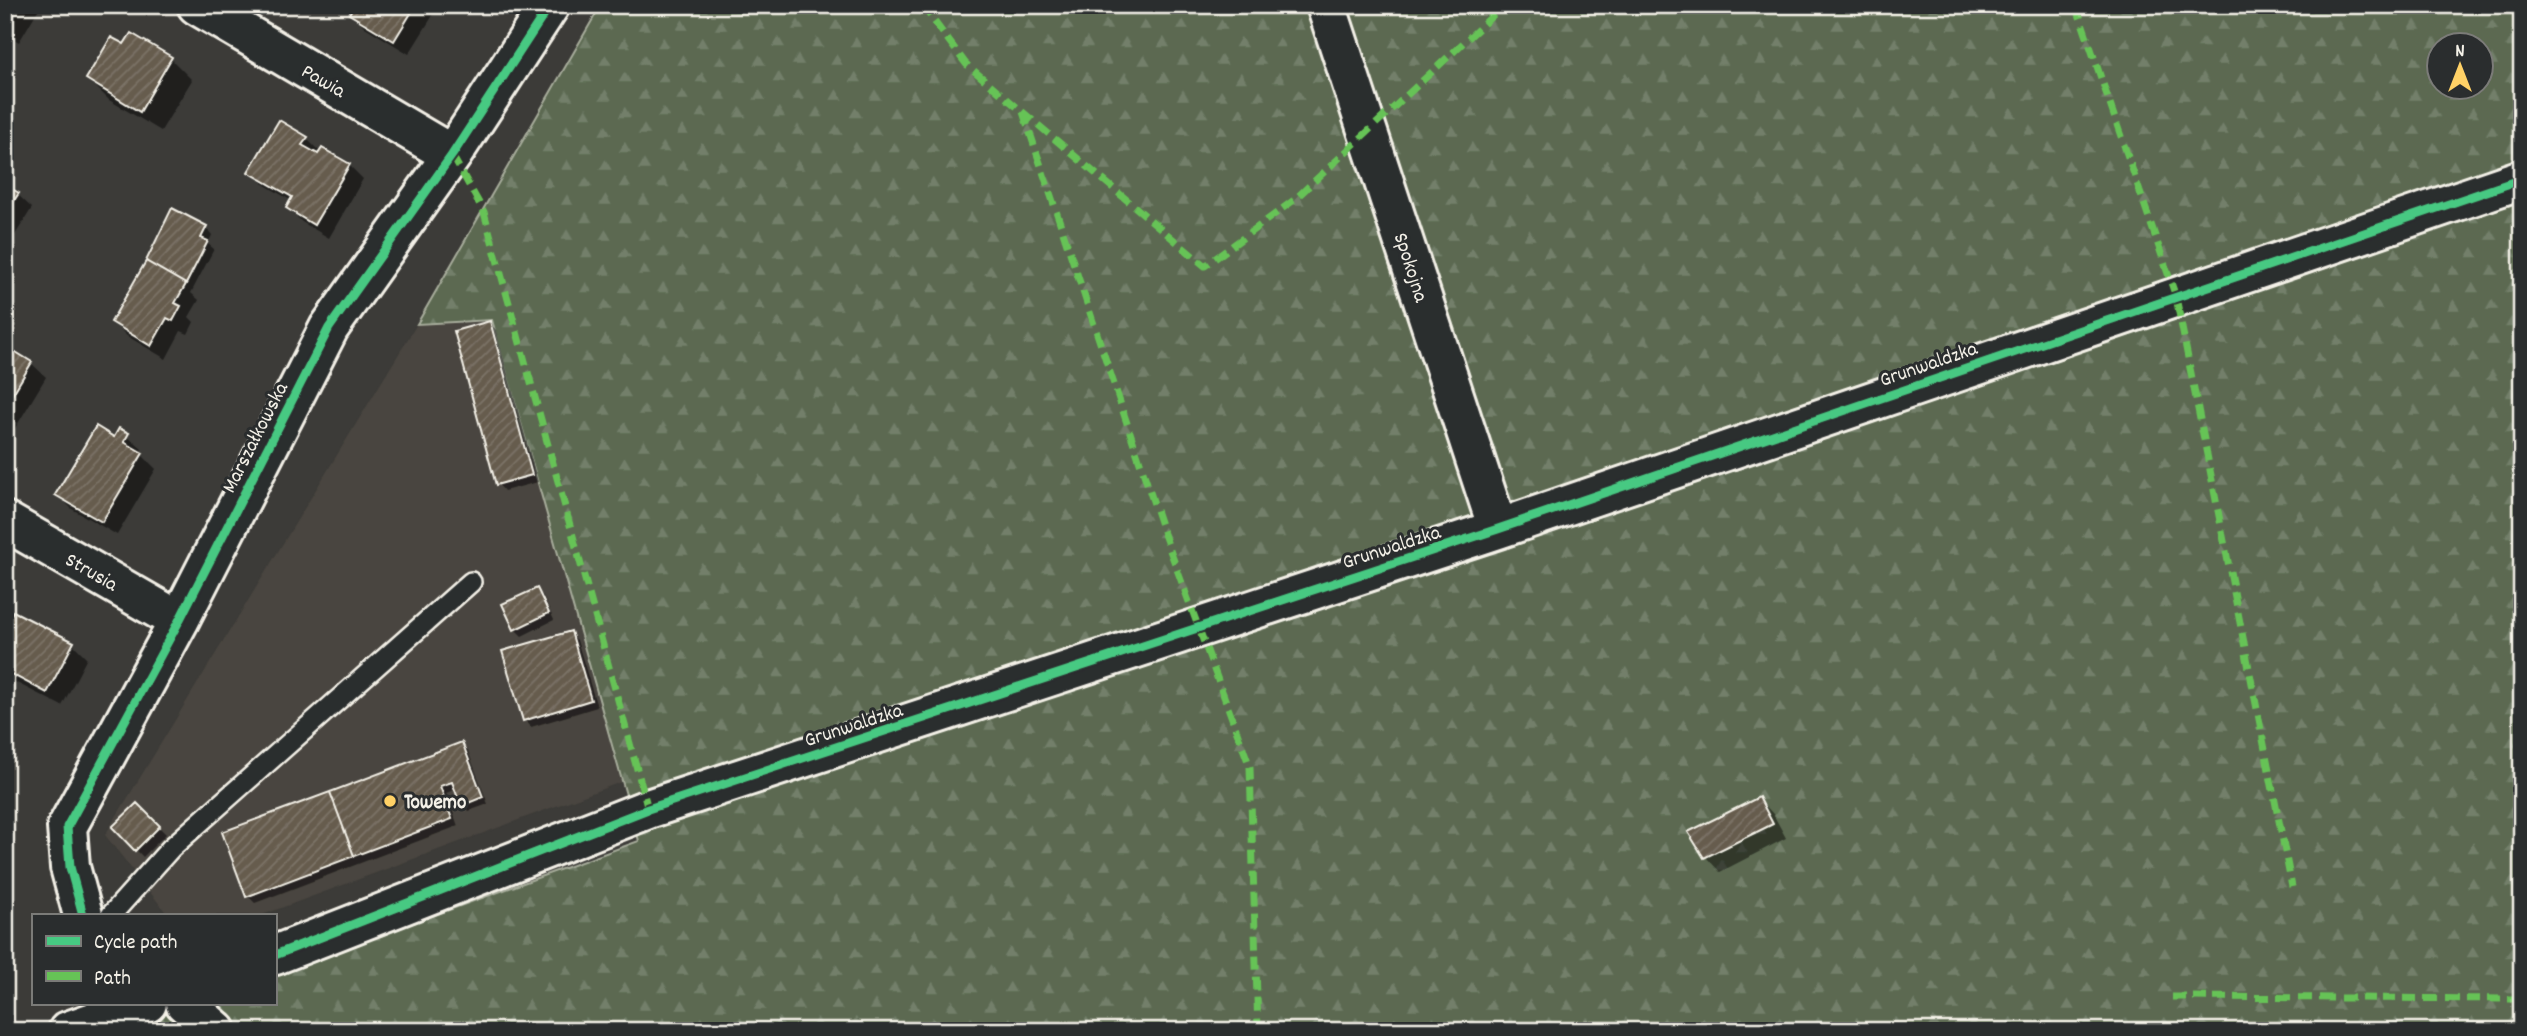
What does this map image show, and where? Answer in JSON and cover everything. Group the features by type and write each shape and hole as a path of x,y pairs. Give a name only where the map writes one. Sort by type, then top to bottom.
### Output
{"street":[{"name":"Pawia","path":"197,5 452,155"},
{"name":"Marszałkowska","path":"83,914 70,867 67,827 179,621 329,328 452,155 550,5"},
{"name":"Spokojna","path":"1326,5 1498,529"},
{"name":"Grunwaldzka","path":"276,955 649,809 1498,529 2522,179"},
{"name":"Strusia","path":"5,521 179,621"},
{"path":"186,1004 217,1031"},
{"path":"68,1031 123,1006"}],"lane":[{"path":"112,914 171,848 471,582"}],"shaded area":[{"path":"492,320 621,782 265,914 167,914 105,835 417,324"}],"green space":[{"path":"601,5 2522,5 2522,1031 114,1031 188,1004 276,1004 276,973 639,841 492,320 417,324"}],"building":[{"path":"354,5 416,5 394,41 349,14"},
{"path":"131,33 172,57 140,112 86,79 111,37 124,44"},
{"path":"279,120 308,137 302,145 318,154 322,148 350,164 314,225 286,208 292,197 248,172"},
{"path":"5,185 19,193 5,214"},
{"path":"172,208 207,226 201,238 208,241 186,284 146,261"},
{"path":"146,261 186,284 175,303 181,306 173,321 167,318 151,346 111,322"},
{"path":"490,321 532,475 496,485 454,331"},
{"path":"5,347 32,362 5,407"},
{"path":"96,426 114,437 119,428 129,433 124,442 143,453 102,522 55,495"},
{"path":"537,588 549,613 514,630 502,604"},
{"path":"13,611 74,642 47,693 5,671 5,626"},
{"path":"571,631 591,700 523,721 502,651"},
{"name":"Towemo","path":"462,742 483,797 461,806 452,782 440,786 452,819 354,856 330,792"},
{"path":"330,792 354,856 246,897 222,832"},
{"path":"1759,797 1773,824 1704,858 1688,832"},
{"path":"137,803 160,826 135,851 112,827"}],"marked path":[{"path":"922,5 966,64 1205,266 1294,200 1504,5"},
{"path":"2076,5 2176,297 2292,887"},
{"path":"1023,112 1164,534 1250,767 1258,1031"},
{"path":"452,155 484,212 648,809"},
{"path":"2172,997 2522,999"}],"cycle path":[{"path":"83,914 70,867 67,827 179,621 329,328 452,155 550,5"},
{"path":"276,955 648,809 1498,529 2522,179"}],"place":[{"name":"Towemo","path":"390,801"}]}
